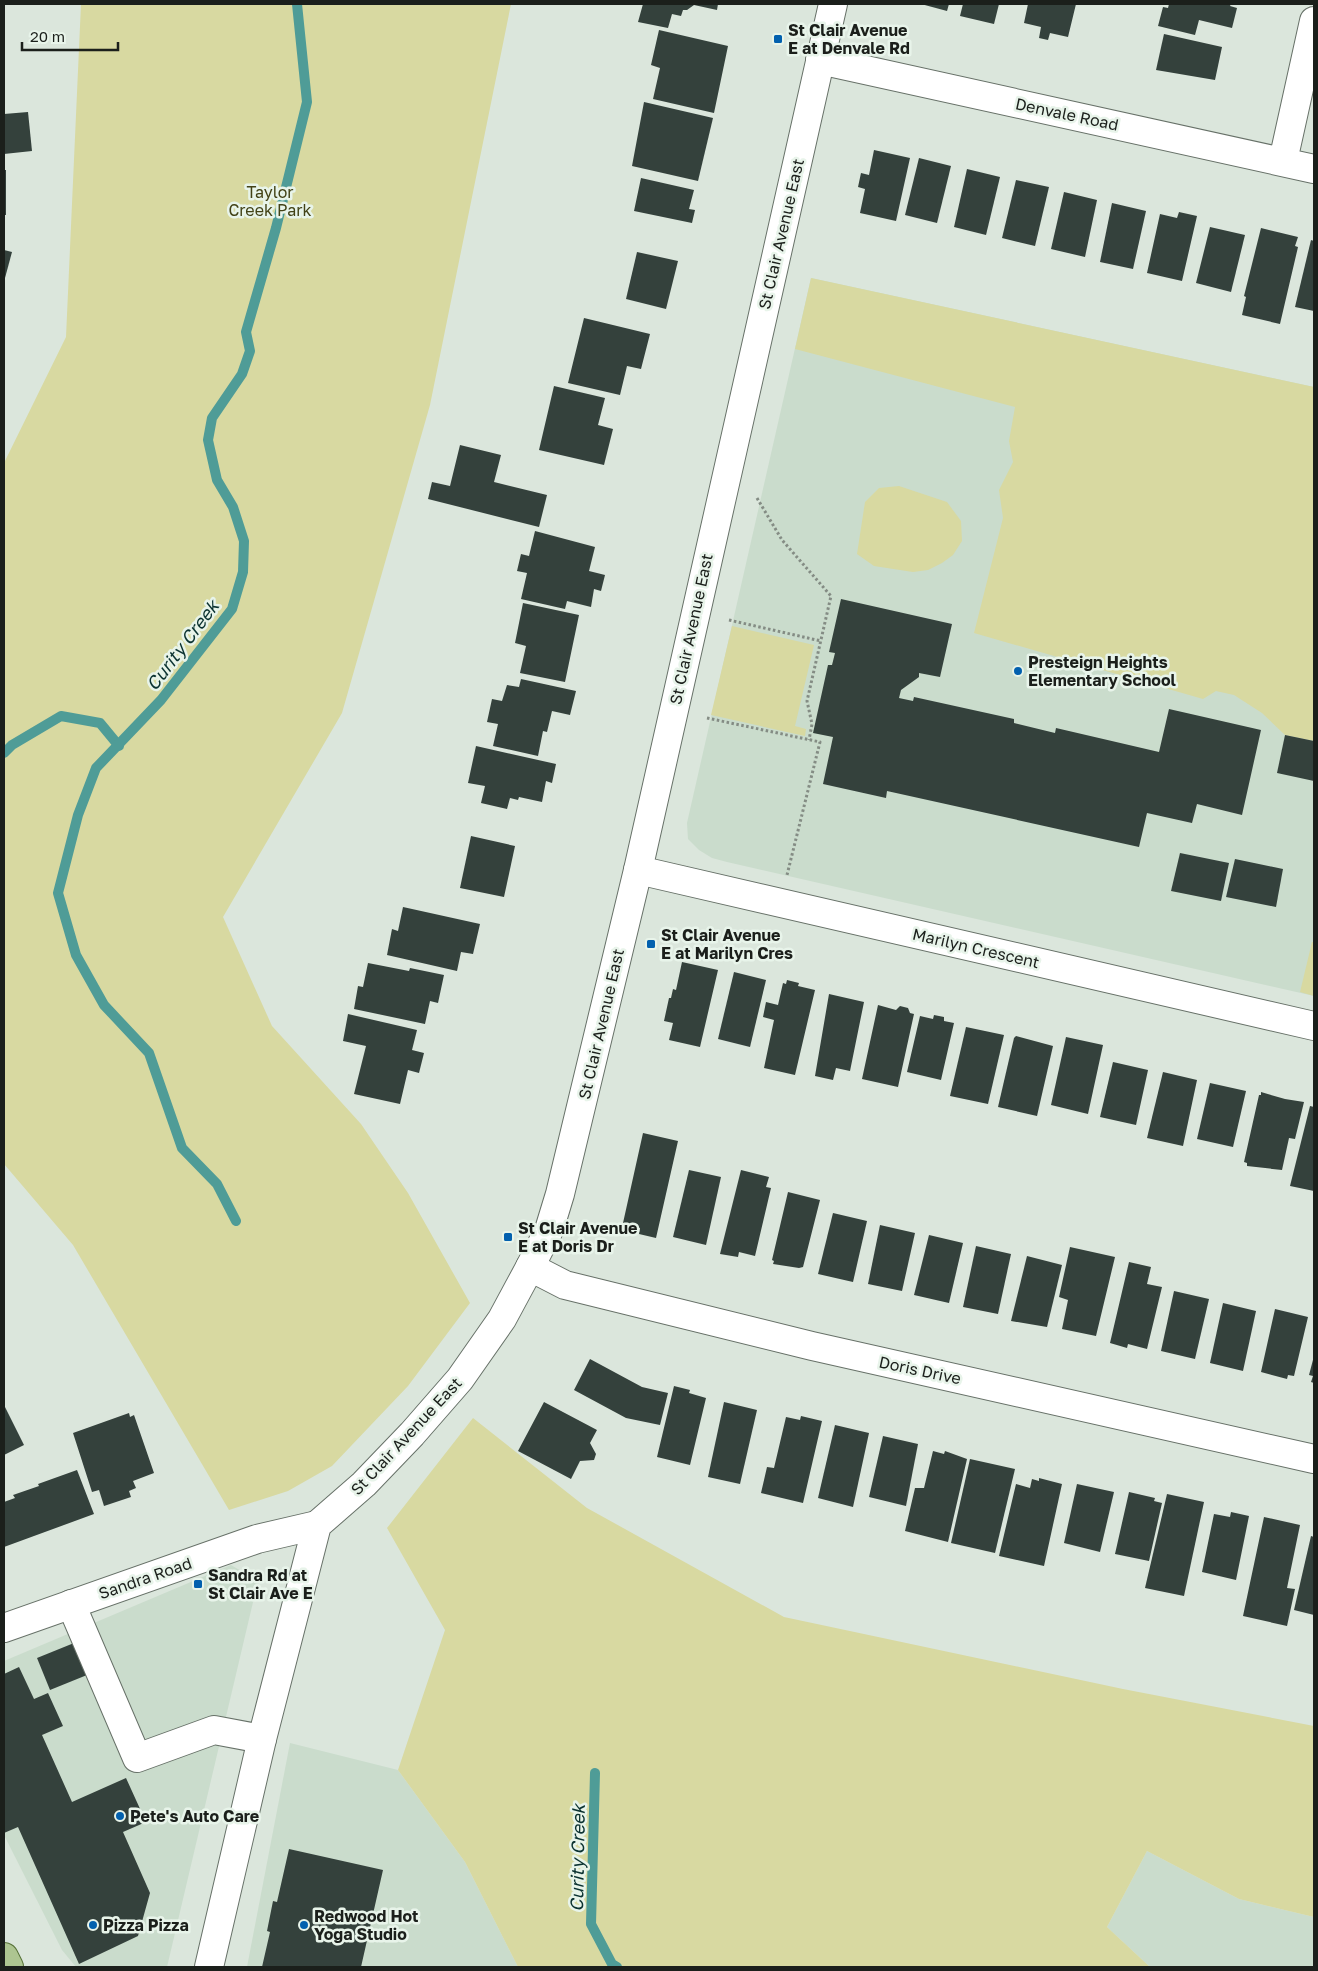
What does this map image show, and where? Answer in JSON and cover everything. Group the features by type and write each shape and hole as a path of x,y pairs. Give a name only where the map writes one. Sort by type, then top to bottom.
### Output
{"main road":[{"path":"4,1957 9,1967"}],"street":[{"name":"St Clair Avenue East","path":"317,1526 364,1484 460,1379 502,1318 549,1230 560,1194 638,870 833,4"},
{"path":"1283,161 1314,21"},
{"name":"Denvale Road","path":"820,60 1314,168"},
{"name":"Marilyn Crescent","path":"638,870 1314,1026"},
{"name":"Doris Drive","path":"530,1267 565,1285 812,1346 1314,1459"},
{"path":"209,1967 262,1738 317,1526"},
{"name":"Sandra Road","path":"4,1628 257,1539 317,1526"},
{"path":"71,1604 137,1758 214,1730 262,1738"}],"path":[{"path":"757,498 782,540 831,596 807,701 812,724 809,740"},
{"path":"729,620 821,641"},
{"path":"707,718 820,742 786,878"}],"shaded area":[{"name":"Presteign Heights Elementary School","path":"811,278 1314,387 1314,996 727,862 712,858 699,850 688,839 687,823"},
{"path":"231,1565 258,1581 167,1967 76,1967 62,1950 4,1835 4,1661"},
{"path":"290,1743 398,1770 465,1862 518,1967 247,1967"},
{"path":"1147,1851 1239,1899 1314,1917 1314,1967 1150,1967 1107,1927"}],"green space":[{"name":"Taylor Creek Park","path":"81,4 511,4 430,405 342,713 223,917 272,1026 361,1124 408,1193 470,1303 408,1386 332,1466 288,1491 229,1510 73,1245 4,1164 4,463 66,337"},
{"path":"811,278 1314,387 1314,741 1285,735 1262,713 1234,695 1216,691 1203,699 974,633 1003,518 999,490 1013,462 1009,441 1015,407 795,349"},
{"path":"899,486 947,502 961,521 962,541 953,555 928,570 913,572 874,566 857,554 865,502 879,488"},
{"path":"732,626 814,645 795,726 806,729 805,736 711,715"},
{"path":"1312,942 1314,942 1314,996 1300,992"},
{"path":"473,1418 587,1508 784,1617 1123,1689 1314,1726 1314,1917 1239,1899 1147,1851 1107,1927 1150,1967 518,1967 465,1862 398,1770 445,1630 387,1528"}],"building":[{"path":"643,4 718,4 717,10 694,5 687,10 683,10 681,16 672,14 668,28 638,22"},
{"path":"921,4 949,4 947,11"},
{"path":"963,4 999,4 994,24 960,16"},
{"path":"1028,4 1076,4 1068,37 1050,33 1048,40 1039,38 1041,27 1024,23"},
{"path":"1169,4 1231,4 1230,6 1237,8 1232,28 1199,20 1195,35 1158,26 1163,7 1168,8"},
{"path":"659,30 728,46 714,113 653,99 660,68 651,65"},
{"path":"1164,34 1222,47 1215,80 1156,70"},
{"path":"644,102 713,118 698,181 632,166"},
{"path":"28,112 32,151 4,154 4,114"},
{"path":"874,150 910,158 896,221 860,213 865,189 858,187 861,173 869,175"},
{"path":"919,158 951,166 937,223 905,215"},
{"path":"967,169 1000,177 986,235 954,227"},
{"path":"4,170 6,170 6,215 4,215"},
{"path":"641,178 694,190 689,209 695,210 692,223 634,211"},
{"path":"1016,180 1049,187 1035,246 1002,238"},
{"path":"1064,192 1097,200 1085,257 1051,249"},
{"path":"1112,203 1146,211 1133,269 1100,262"},
{"path":"1179,212 1197,216 1182,281 1147,273 1160,214 1177,218"},
{"path":"1210,227 1245,235 1231,292 1196,283"},
{"path":"1261,228 1298,237 1295,246 1298,247 1280,324 1242,315 1246,297 1244,296"},
{"path":"1311,240 1314,241 1314,311 1295,307"},
{"path":"4,250 12,252 5,278 4,277"},
{"path":"637,252 678,261 666,309 626,299"},
{"path":"584,318 650,334 641,369 627,366 620,395 568,383"},
{"path":"554,386 605,398 598,425 613,429 604,465 539,450"},
{"path":"460,445 501,455 494,482 547,495 539,527 428,499 432,482 450,486"},
{"path":"535,531 595,547 589,571 605,575 601,591 594,589 591,607 567,601 565,609 521,599 527,573 517,571 521,554 529,556"},
{"path":"841,599 952,624 940,677 919,673 919,677 901,690 899,698 913,701 914,697 1014,719 1014,723 1055,733 1056,728 1159,752 1169,709 1261,730 1242,815 1197,804 1192,823 1147,813 1139,847 887,791 886,798 823,784 833,737 813,733 828,665 832,665 835,653 829,652"},
{"path":"523,603 579,615 565,682 520,673 526,646 515,643"},
{"path":"521,679 576,691 570,715 552,711 547,732 543,731 538,756 493,746 498,724 487,722 492,699 502,701 507,685 519,687"},
{"path":"1285,735 1314,741 1314,781 1277,773"},
{"path":"476,746 556,764 552,783 546,781 542,802 519,797 518,800 510,798 507,809 481,803 485,786 468,783"},
{"path":"471,836 515,846 504,897 460,888"},
{"path":"1180,853 1229,863 1221,901 1171,891"},
{"path":"1235,859 1283,869 1276,907 1226,897"},
{"path":"403,907 480,924 473,954 461,952 457,971 387,955 392,929 398,931"},
{"path":"682,962 718,970 700,1047 669,1040 673,1023 664,1021 669,998 671,998 673,989 676,990"},
{"path":"368,963 409,971 410,968 444,975 438,1003 430,1001 425,1024 354,1009 358,986 363,987"},
{"path":"734,972 766,980 750,1047 718,1039"},
{"path":"787,980 799,983 798,986 815,990 795,1075 764,1068 774,1020 763,1017 766,1002 778,1005 783,983 786,984"},
{"path":"829,994 864,1002 850,1071 836,1068 833,1080 815,1076"},
{"path":"878,1005 896,1010 900,1006 908,1008 910,1013 914,1014 898,1087 862,1079"},
{"path":"348,1014 417,1030 412,1050 424,1053 419,1073 408,1070 400,1104 354,1094 366,1046 343,1041"},
{"path":"934,1015 944,1017 944,1021 954,1023 941,1080 907,1072 920,1016 933,1019"},
{"path":"966,1027 1004,1035 988,1104 950,1096"},
{"path":"1016,1036 1053,1046 1037,1116 998,1107"},
{"path":"1066,1037 1103,1045 1088,1114 1051,1105"},
{"path":"1113,1062 1148,1070 1136,1125 1100,1117"},
{"path":"1163,1072 1197,1080 1183,1146 1147,1138"},
{"path":"1210,1083 1246,1091 1233,1147 1197,1139"},
{"path":"1261,1092 1304,1102 1295,1139 1289,1138 1282,1170 1247,1166 1247,1163 1244,1162"},
{"path":"1310,1106 1314,1107 1314,1191 1290,1186"},
{"path":"643,1133 678,1141 656,1238 639,1234 640,1228 623,1223"},
{"path":"689,1170 721,1177 706,1245 673,1237"},
{"path":"741,1170 769,1177 766,1187 771,1188 755,1256 739,1252 738,1257 720,1254"},
{"path":"788,1192 820,1200 803,1267 799,1268 773,1264 774,1261 772,1260"},
{"path":"833,1213 867,1221 853,1282 818,1274"},
{"path":"880,1225 915,1233 902,1291 868,1284"},
{"path":"929,1235 963,1243 949,1303 914,1295"},
{"path":"976,1246 1011,1254 998,1314 963,1307"},
{"path":"1070,1247 1115,1257 1096,1336 1062,1329 1068,1300 1059,1297"},
{"path":"1027,1256 1062,1265 1047,1327 1011,1321"},
{"path":"1129,1262 1151,1267 1147,1284 1162,1287 1147,1349 1128,1344 1127,1348 1110,1343"},
{"path":"1174,1291 1209,1299 1195,1359 1161,1351"},
{"path":"1223,1303 1256,1311 1243,1371 1210,1363"},
{"path":"1275,1309 1308,1317 1294,1376 1288,1375 1287,1379 1261,1372"},
{"path":"1314,1356 1314,1383 1311,1382 1313,1376 1309,1375"},
{"path":"590,1359 642,1387 668,1393 660,1425 626,1418 574,1390"},
{"path":"674,1386 690,1390 689,1393 706,1398 690,1465 657,1457"},
{"path":"544,1402 597,1430 590,1443 596,1454 594,1460 580,1461 571,1479 518,1451"},
{"path":"724,1402 757,1410 740,1484 708,1477"},
{"path":"4,1405 24,1445 4,1455"},
{"path":"129,1413 130,1417 134,1415 154,1473 133,1481 136,1488 129,1491 131,1497 104,1506 99,1490 92,1492 73,1433"},
{"path":"801,1416 822,1421 803,1503 761,1493 767,1467 774,1468 786,1417 800,1420"},
{"path":"835,1425 869,1433 853,1507 818,1498"},
{"path":"883,1436 918,1444 906,1506 869,1497"},
{"path":"933,1451 944,1454 945,1451 967,1459 948,1542 905,1531 915,1488 924,1488"},
{"path":"970,1459 1015,1469 995,1553 951,1543"},
{"path":"77,1470 94,1514 4,1547 4,1502 15,1498 13,1495 39,1486 38,1484"},
{"path":"1039,1478 1062,1484 1044,1566 999,1556 1016,1484 1030,1488 1032,1479 1039,1481"},
{"path":"1077,1484 1114,1492 1100,1552 1064,1543"},
{"path":"1129,1492 1155,1498 1154,1501 1162,1503 1149,1561 1115,1554"},
{"path":"1167,1494 1204,1502 1184,1596 1145,1588"},
{"path":"1231,1512 1249,1516 1236,1580 1202,1572 1214,1514 1230,1517"},
{"path":"1264,1517 1300,1525 1287,1588 1295,1589 1287,1626 1243,1616"},
{"path":"1311,1536 1314,1537 1314,1615 1294,1610"},
{"path":"74,1643 87,1675 50,1690 37,1658"},
{"path":"19,1667 34,1699 48,1693 63,1726 42,1735 72,1802 126,1778 146,1822 123,1832 150,1893 138,1936 79,1964 18,1827 4,1833 4,1674"},
{"path":"289,1849 383,1870 361,1967 262,1967 270,1932 267,1931 273,1901 277,1902"}],"waterway":[{"name":"Curity Creek","path":"236,1221 217,1184 182,1148 149,1053 104,1005 76,955 58,893 78,815 96,768 161,700 232,609 243,572 244,541 233,507 217,480 208,440 212,418 242,374 250,351 246,332 276,228 307,102 297,4"},
{"path":"4,753 12,745 61,716 100,723 119,746"},
{"name":"Curity Creek","path":"595,1773 591,1924 612,1964 617,1967"}],"place":[{"name":"St Clair Avenue E at Denvale Rd","path":"778,39"},
{"name":"Presteign Heights Elementary School","path":"1018,671"},
{"name":"St Clair Avenue E at Marilyn Cres","path":"651,944"},
{"name":"St Clair Avenue E at Doris Dr","path":"508,1237"},
{"name":"Sandra Rd at St Clair Ave E","path":"198,1584"},
{"name":"Pete's Auto Care","path":"120,1816"},
{"name":"Pizza Pizza","path":"93,1925"},
{"name":"Redwood Hot Yoga Studio","path":"304,1925"}]}
